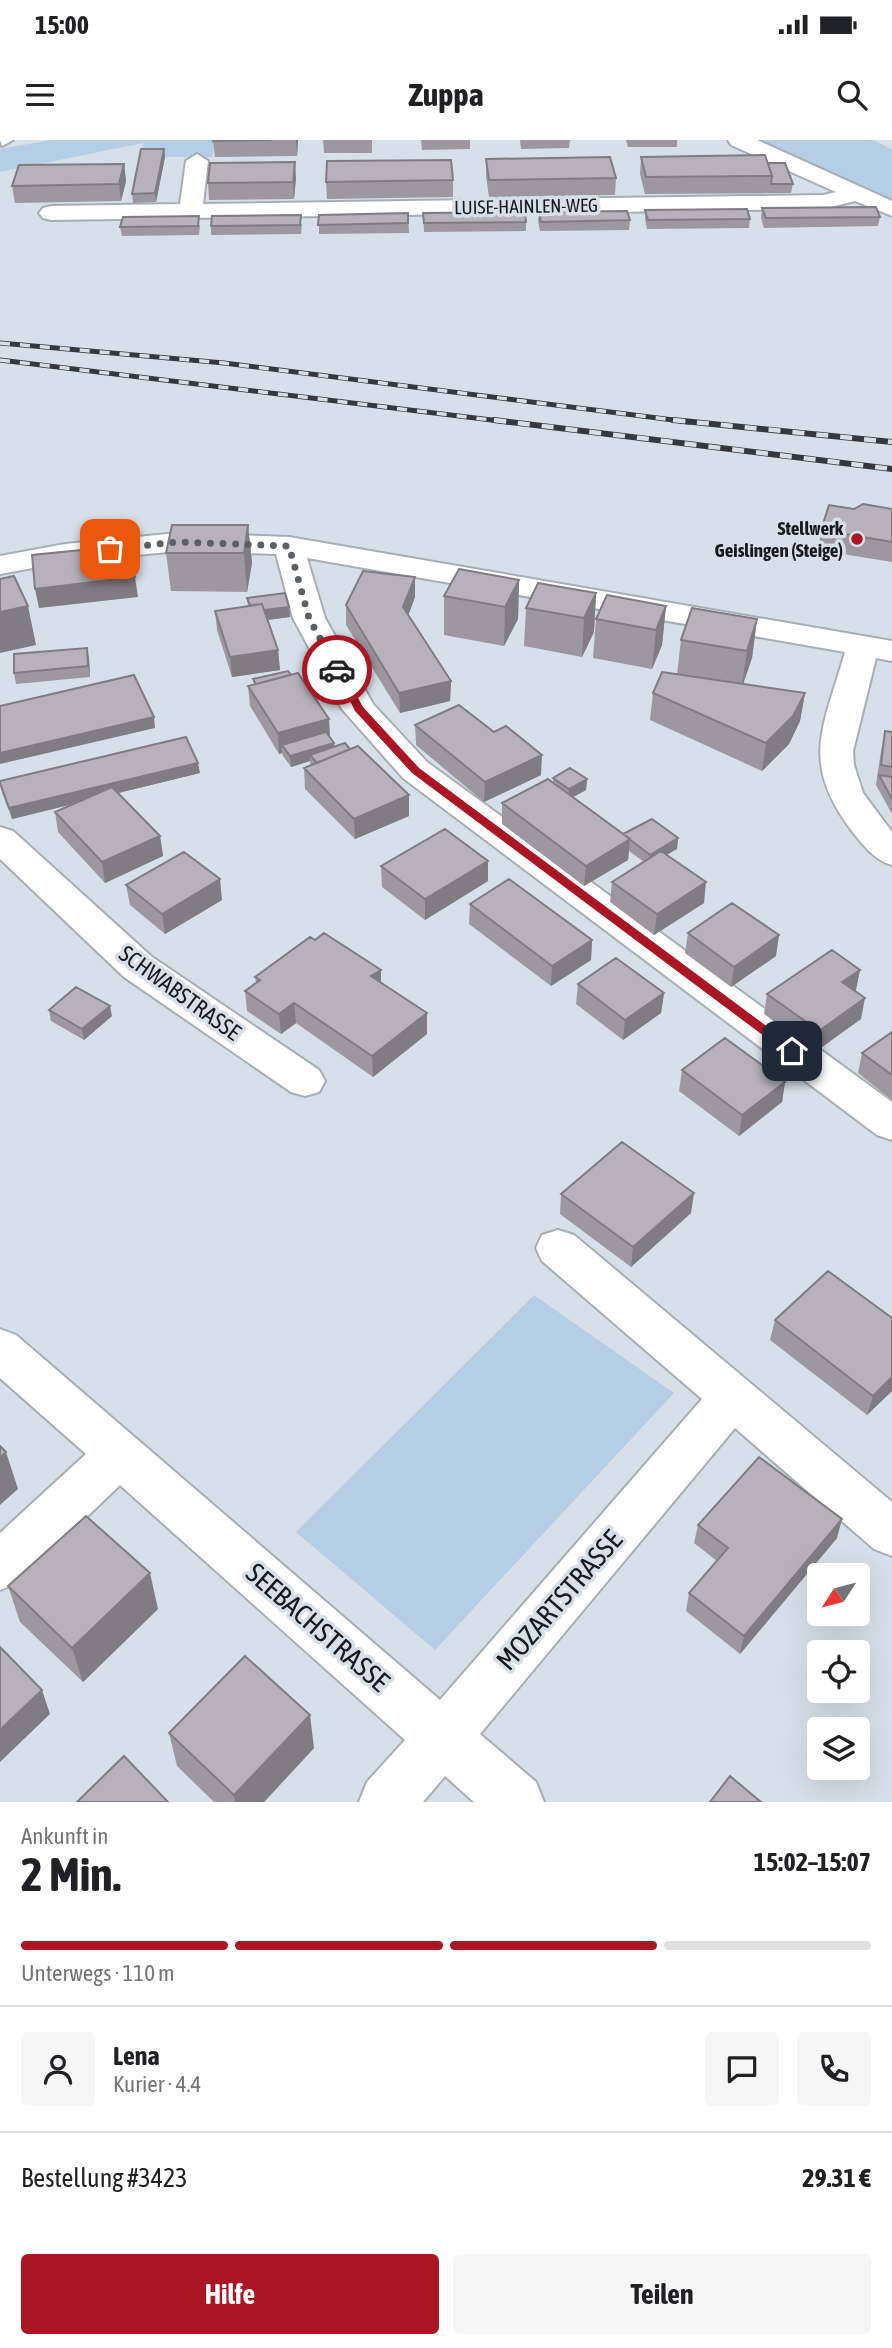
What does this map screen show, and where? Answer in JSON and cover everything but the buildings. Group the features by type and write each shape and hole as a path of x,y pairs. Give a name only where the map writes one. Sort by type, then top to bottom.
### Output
{"street":[{"path":"739,140 892,209"},
{"path":"191,212 197,160"},
{"name":"LUISE-HAINLEN-WEG","path":"51,213 823,202 860,193"},
{"path":"0,565 65,553 178,542 289,546 878,648 836,751 838,774 875,836 892,853"},
{"path":"289,546 309,618 359,709 415,770 892,1125"},
{"name":"SCHWABSTRASSE","path":"0,839 138,967 305,1082"},
{"path":"558,1248 892,1533"},
{"name":"SEEBACHSTRASSE","path":"0,1349 516,1802"},
{"name":"MOZARTSTRASSE","path":"387,1802 732,1399"},
{"path":"0,1566 120,1454"}],"shaded area":[{"path":"51,140 216,140 212,157 142,157 143,143 0,172 0,149"},
{"path":"754,140 874,140 892,150 892,202"},
{"path":"534,1295 674,1393 435,1650 296,1532"}],"railway":[{"path":"0,343 224,363 674,420"},
{"path":"0,360 508,422"},
{"path":"494,420 892,469"},
{"path":"674,420 892,442"},
{"path":"674,420 689,422"}],"way so far":[{"path":"110,549 178,542 289,546 309,618 337,670"}],"place":[{"name":"Stellwerk Geislingen (Steige)","path":"857,539"}],"route":[{"path":"337,670 359,709 415,770 489,828 792,1051"}]}
